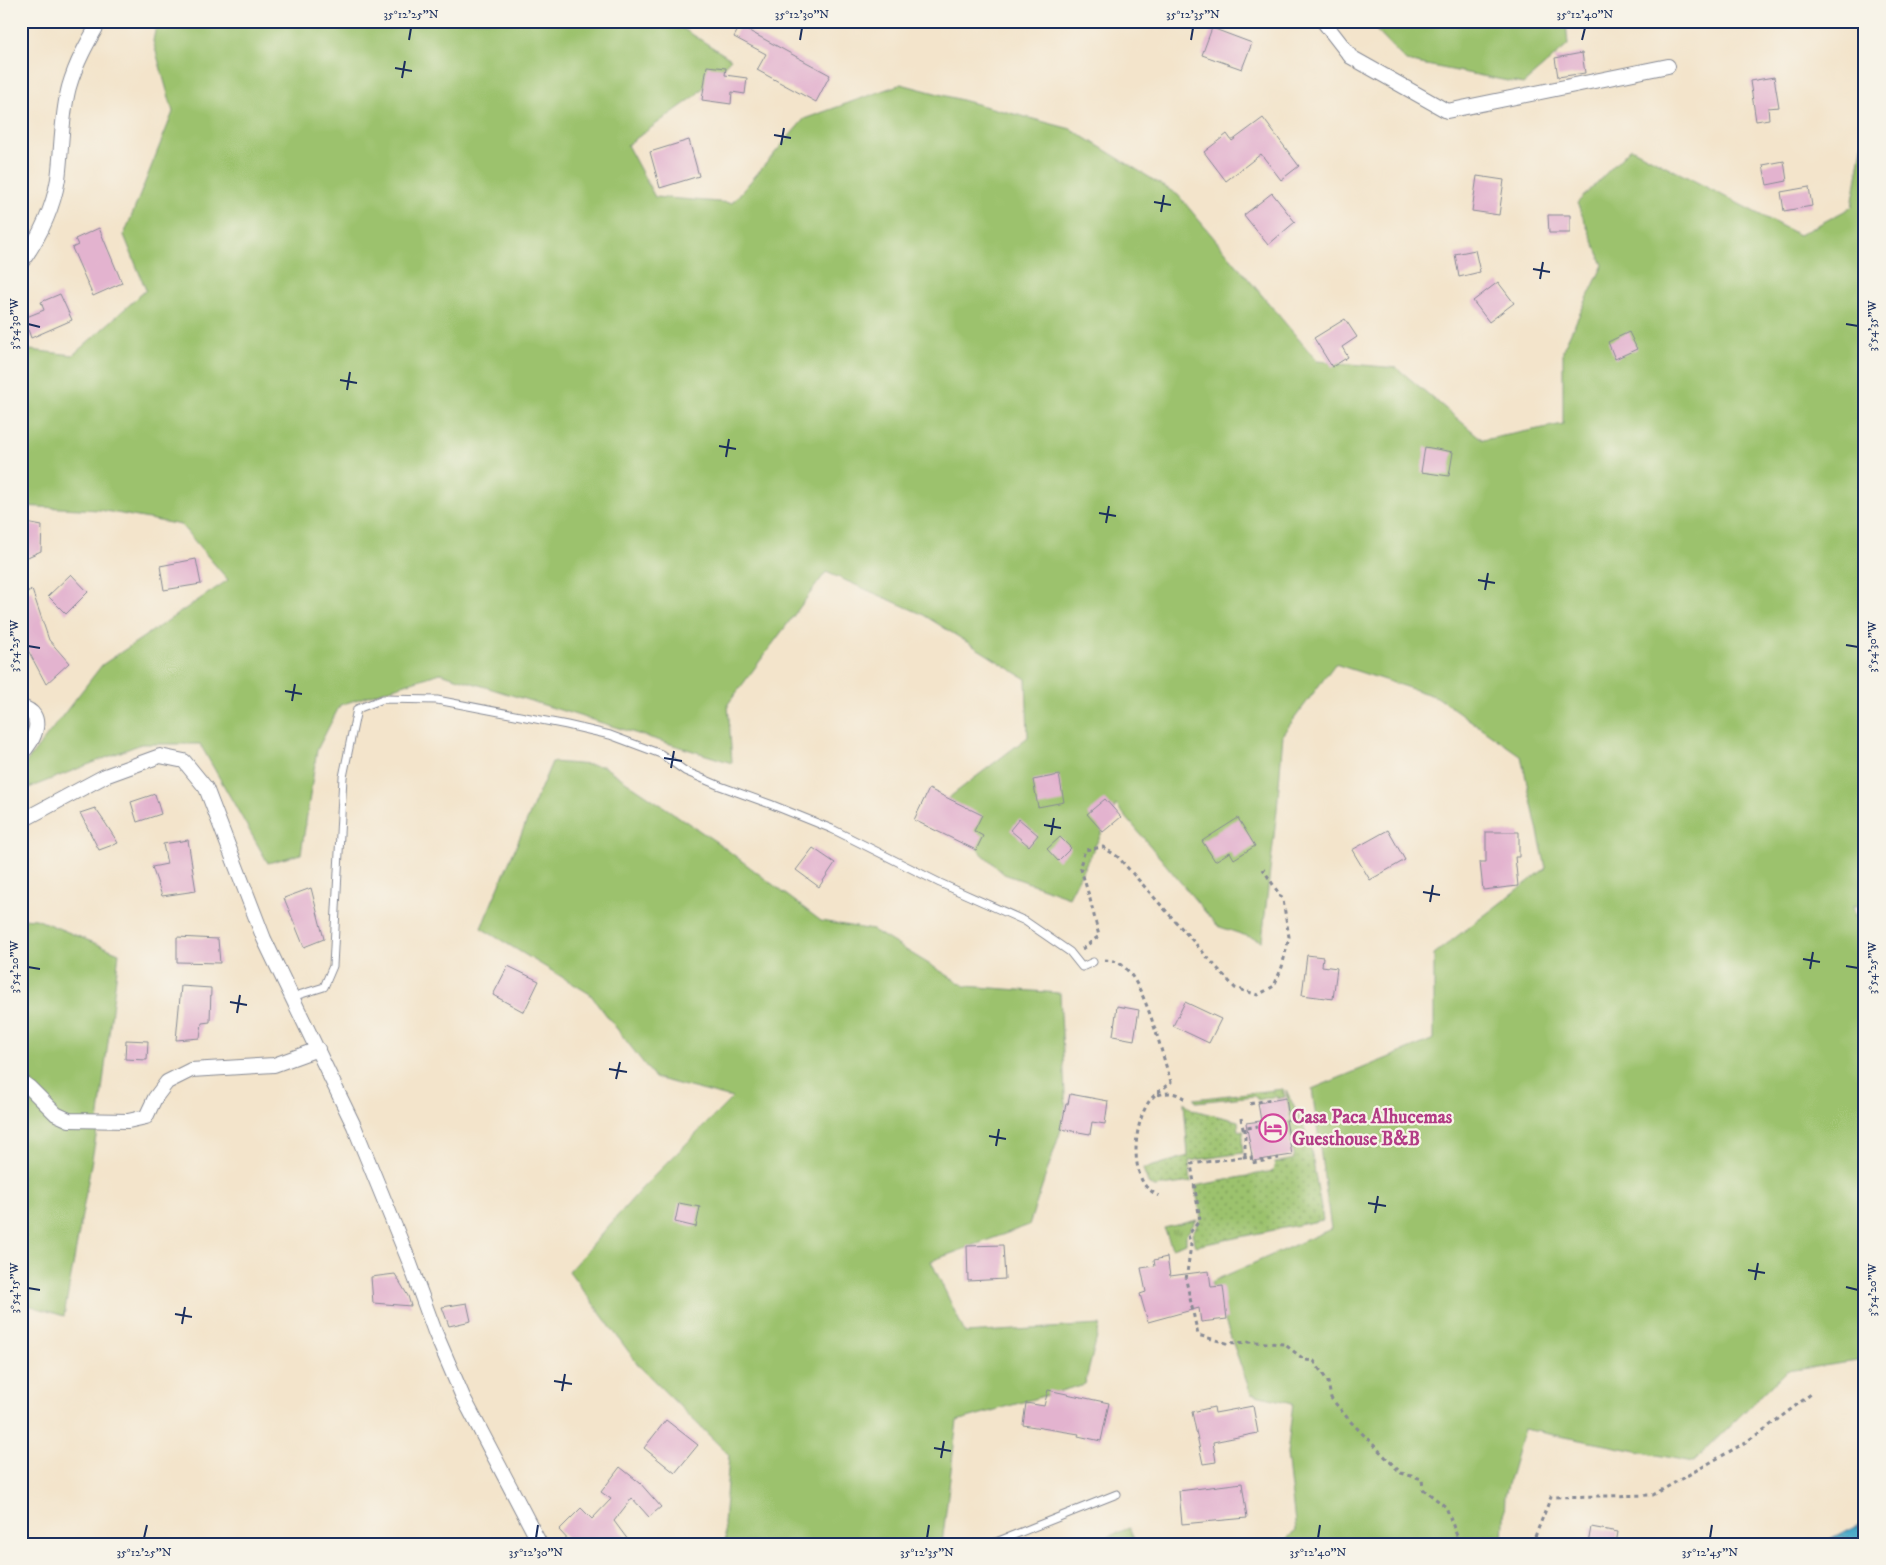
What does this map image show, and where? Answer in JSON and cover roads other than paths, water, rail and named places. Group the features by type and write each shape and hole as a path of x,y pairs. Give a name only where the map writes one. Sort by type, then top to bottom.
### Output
{"street":[{"path":"21,263 42,228 51,205 58,179 61,130 68,88 78,59 100,21"},
{"path":"1323,21 1351,57 1448,111 1668,66"},
{"path":"21,707 29,709 34,715 36,724 34,736 21,754"},
{"path":"21,821 114,773 160,756 184,760 206,788 264,939 354,1126 463,1398 534,1541"},
{"path":"21,1081 56,1114 69,1120 128,1121 146,1117 155,1098 167,1082 191,1070 274,1065 318,1049"}],"lane":[{"path":"292,997 324,988 333,966 343,777 357,709 383,699 437,700 610,735 660,754 685,771 720,786 832,829 940,883 1025,921 1070,952 1082,967 1093,962"},
{"path":"991,1544 1117,1494"}],"water":[{"path":"1865,1521 1865,1544 1821,1544"}],"place":[{"name":"Casa Paca Alhucemas Guesthouse B&B","path":"1273,1128"}]}
